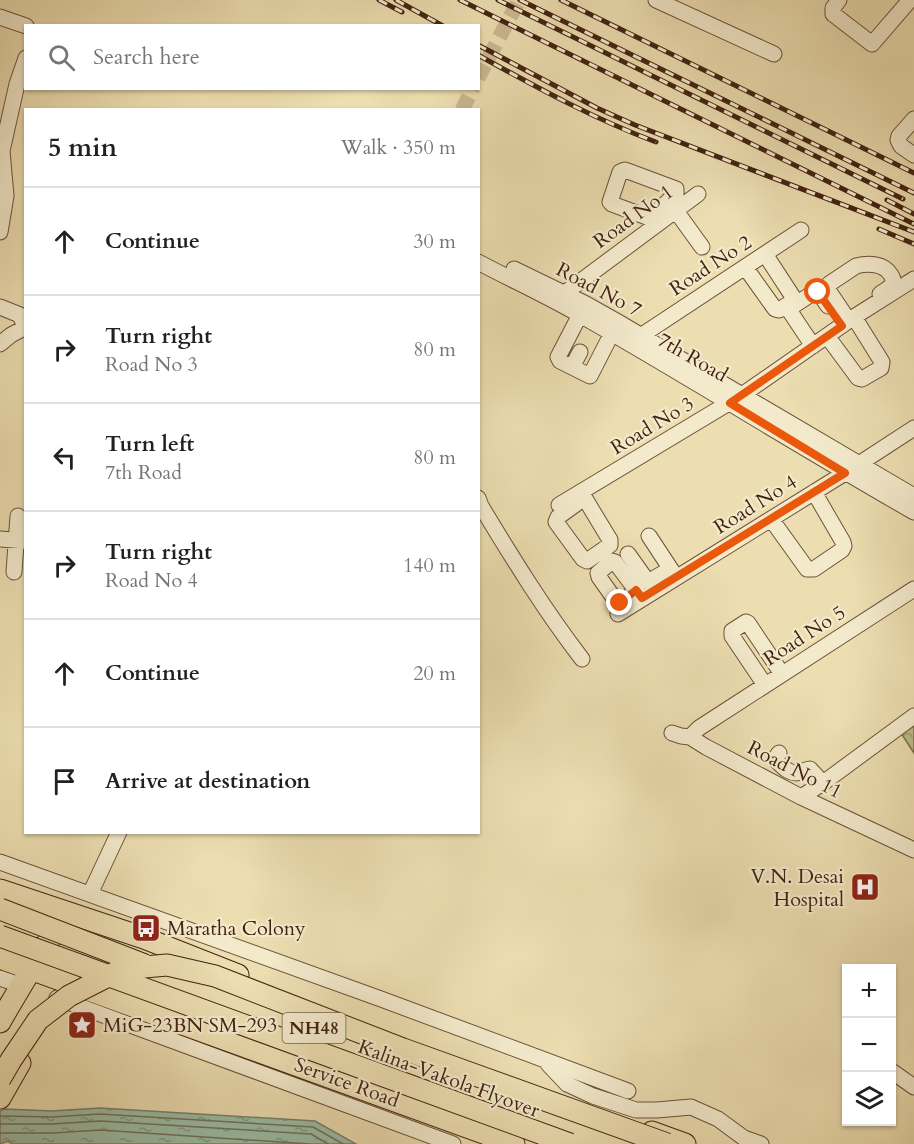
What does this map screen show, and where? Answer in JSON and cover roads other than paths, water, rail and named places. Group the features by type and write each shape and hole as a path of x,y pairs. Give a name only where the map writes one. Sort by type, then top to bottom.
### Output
{"highway":[{"path":"0,890 155,942 464,1064 685,1144"},
{"name":"Kalina-Vakola Flyover","path":"0,909 630,1144"},
{"path":"0,1022 66,912"},
{"path":"0,1098 61,990 95,922"},
{"name":"Kalina-Vakola Flyover","path":"0,936 570,1144"},
{"path":"0,958 26,978 514,1144"},
{"path":"0,1079 38,1020 69,996 122,969 167,965 215,976 403,1049 668,1144"}],"street":[{"path":"839,0 833,8 833,14 870,44 875,42 910,0"},
{"path":"666,2 774,54"},
{"path":"0,17 24,25"},
{"path":"0,232 6,196 2,151 17,84 24,64"},
{"path":"914,119 898,140 901,146 914,154"},
{"path":"655,220 610,202 620,172 625,170 675,188 684,200 702,247"},
{"name":"Road No 1","path":"559,297 655,220 684,200"},
{"name":"Road No 2","path":"635,340 768,258 801,230"},
{"name":"Road No 7","path":"480,254 583,309 736,399 859,463 914,496"},
{"path":"748,271 775,309 779,310 786,306 792,302 793,297 768,258"},
{"path":"480,263 559,297"},
{"path":"830,340 858,378 862,379 880,368 882,362 827,288 829,284 856,266 881,266 886,268 893,278 889,292"},
{"name":"Road No 3","path":"560,505 583,496 736,399 813,346 830,340 850,321 889,292 914,279"},
{"path":"813,346 789,312 790,308 807,306 816,291 850,321"},
{"path":"0,307 20,315 24,325"},
{"path":"583,309 558,357 560,361 588,375 592,374 615,328"},
{"path":"0,344 24,328"},
{"path":"572,368 580,352"},
{"name":"7th Road","path":"736,399 845,473 914,512"},
{"name":"Road No 4","path":"618,614 665,573 779,523 813,501 859,463 914,428"},
{"path":"779,523 807,570 814,569 842,550 844,546 813,501"},
{"path":"480,503 555,625 582,659"},
{"path":"14,572 21,541 18,516"},
{"path":"628,554 648,582 665,573 649,536"},
{"path":"0,539 21,541"},
{"name":"Road No 5","path":"690,737 762,681 914,589"},
{"path":"762,681 732,636 732,631 746,622 780,670"},
{"path":"801,797 914,716"},
{"name":"Road No 11","path":"672,733 690,737 801,797 914,850"},
{"path":"778,753 775,759 784,769 800,773 809,768 823,783"},
{"path":"90,894 117,834"},
{"path":"0,862 628,1091"},
{"path":"0,978 26,978"},
{"name":"Service Road","path":"61,990 453,1144"},
{"path":"543,1060 567,1084 593,1096 636,1110 691,1107 718,1119 744,1138 761,1144"},
{"path":"896,1075 914,1088"}],"water":[{"path":"100,1108 315,1121 356,1144 12,1144 8,1141 0,1144 0,1111 4,1109 52,1111"}],"tunnel":[{"path":"480,74 519,0"},
{"path":"463,108 472,90"}],"railway":[{"path":"379,0 402,12"},
{"path":"396,0 439,24"},
{"path":"460,0 914,224"},
{"path":"498,0 903,199"},
{"path":"520,0 914,193"},
{"path":"561,0 914,173"},
{"path":"480,46 597,108 635,125 914,232"},
{"path":"480,56 588,113 656,142"},
{"path":"887,200 914,214"},
{"path":"879,229 914,244"}],"place":[{"name":"V.N. Desai Hospital","path":"865,887"},
{"name":"Maratha Colony","path":"146,928"},
{"name":"MiG-23BN SM-293","path":"82,1025"}]}
